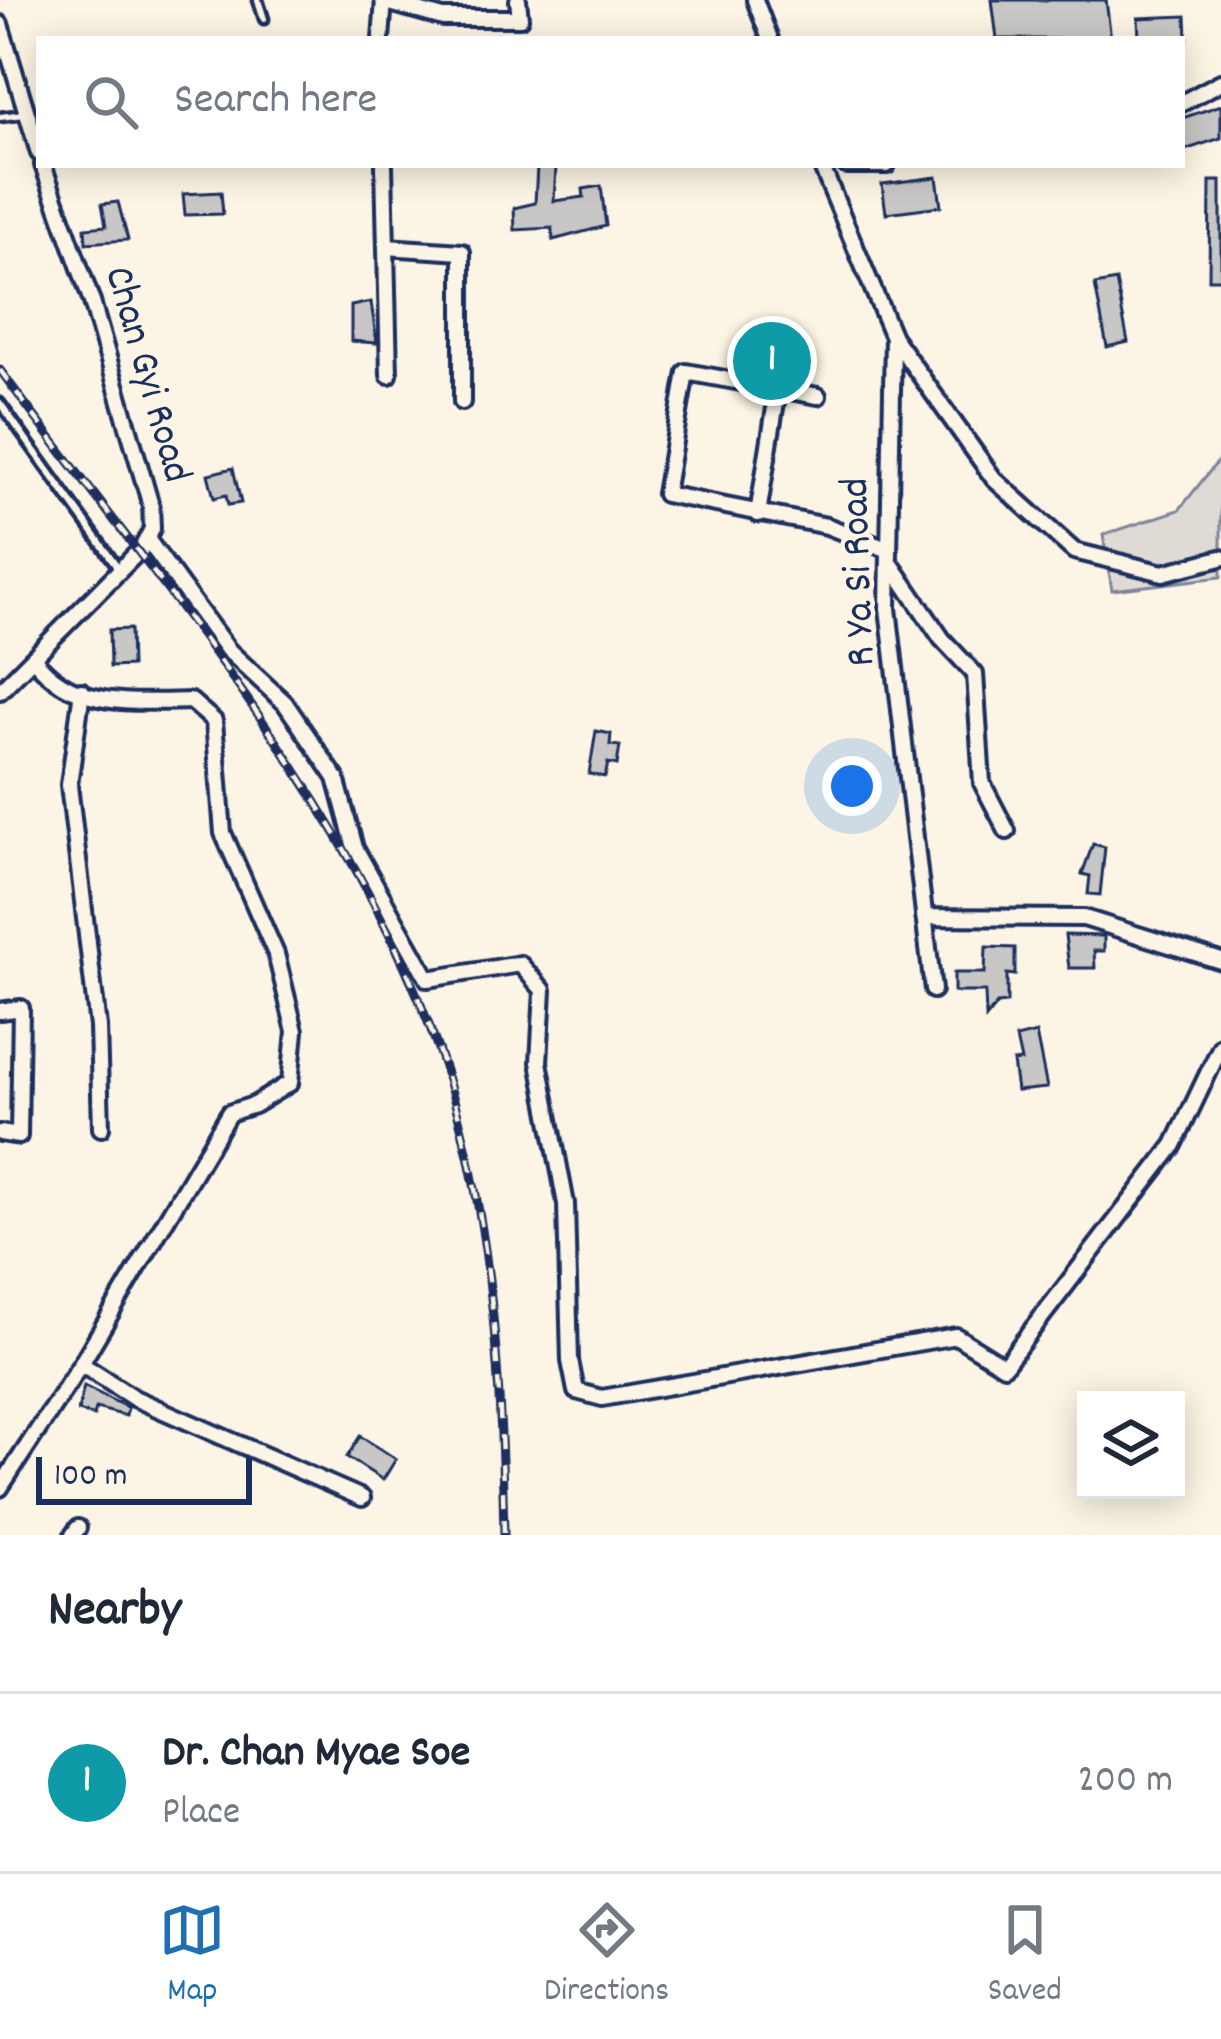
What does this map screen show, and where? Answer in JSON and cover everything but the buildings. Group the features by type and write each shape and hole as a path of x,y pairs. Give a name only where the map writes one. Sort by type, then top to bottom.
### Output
{"street":[{"path":"381,36 383,0 443,18 520,18 518,0"},
{"path":"755,0 769,36"},
{"path":"0,24 36,145"},
{"path":"1185,101 1221,82"},
{"name":"Chan Gyi Road","path":"0,691 49,638 122,572 147,539 151,506 92,302 44,168"},
{"path":"384,168 389,375"},
{"name":"R Ya Si Road","path":"821,168 893,338 888,608 933,989"},
{"path":"386,247 462,252 462,402"},
{"path":"893,338 994,479 1074,551 1163,573 1221,558"},
{"path":"818,396 686,372 665,494 827,526 889,556 942,639 975,674 982,783 1006,831"},
{"path":"758,514 778,389"},
{"path":"147,539 228,650 285,703 336,778 355,848 428,979 520,964 543,990 538,1062 566,1204 570,1361 576,1391 602,1398 956,1336 1004,1366 1174,1145 1221,1046"},
{"path":"0,1488 81,1364 229,1113 290,1083 296,1031 276,955 223,833 214,721 191,701 101,702 54,684 34,659"},
{"path":"82,692 69,785 98,1027 101,1128"},
{"path":"924,917 1084,918 1221,961"},
{"path":"0,1011 21,1008 19,1136 0,1133"},
{"path":"81,1364 134,1398 362,1498"}],"lane":[{"path":"258,0 264,19"},
{"path":"0,117 25,114"},
{"path":"0,403 122,572"}],"shaded area":[{"path":"1221,457 1221,577 1112,590 1103,535 1179,510"}],"railway":[{"path":"0,370 244,695 354,866 400,956 456,1108 482,1228 496,1351 504,1535"}],"place":[{"name":"Dr. Chan Myae Soe","path":"772,361"}]}
